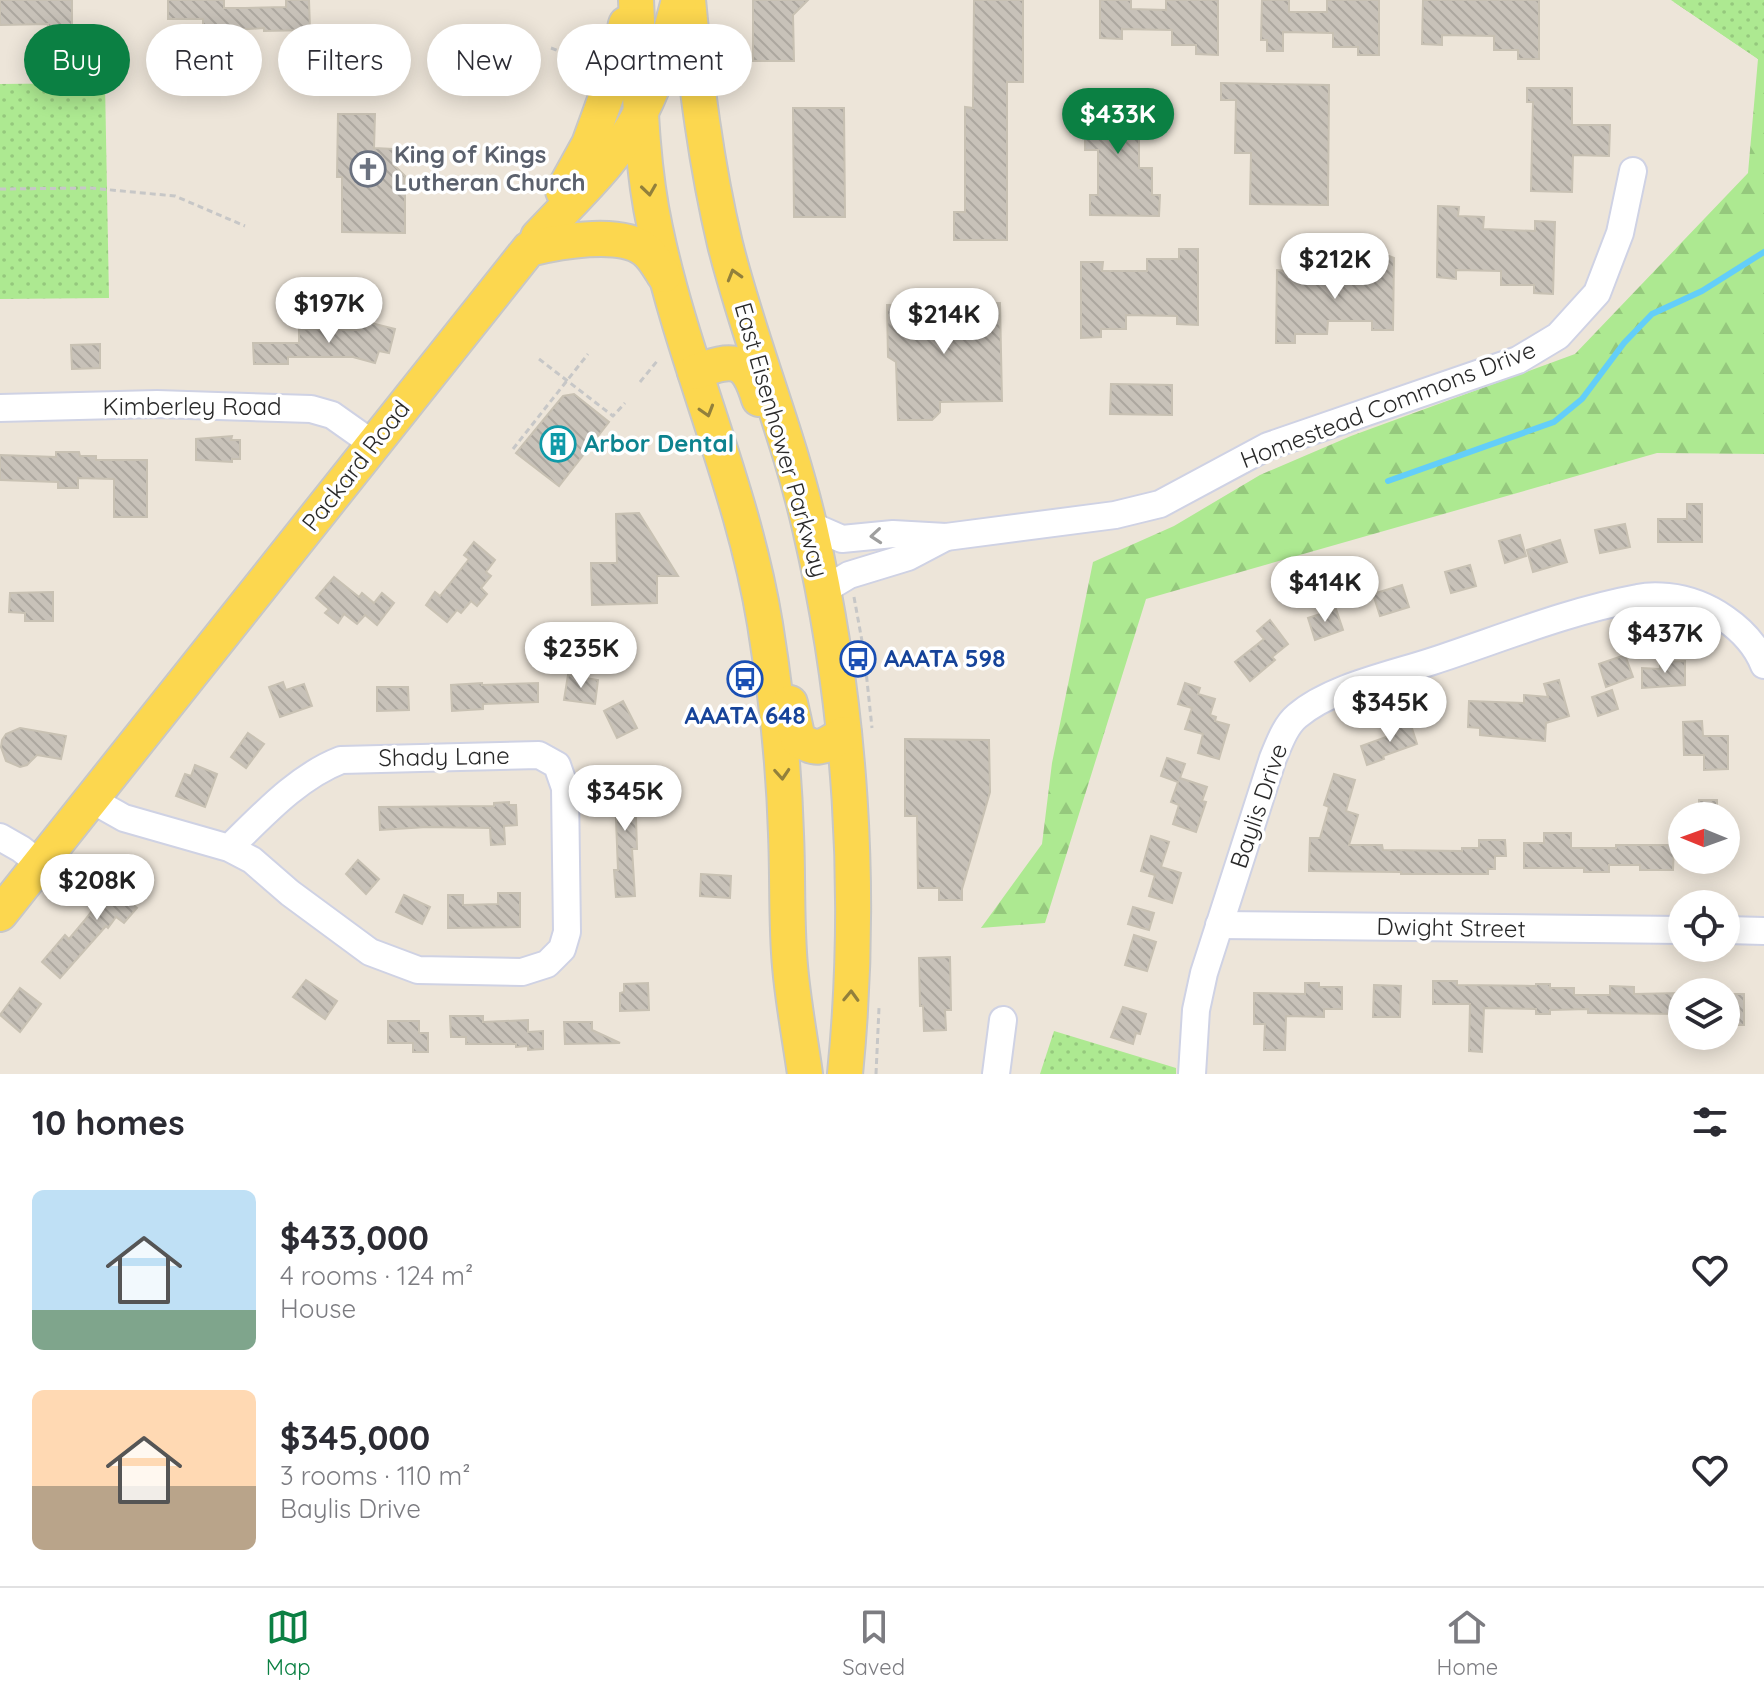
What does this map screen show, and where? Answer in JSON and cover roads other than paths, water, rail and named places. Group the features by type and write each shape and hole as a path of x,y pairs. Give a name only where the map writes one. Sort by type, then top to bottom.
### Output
{"main road":[{"path":"634,0 641,113 654,227 668,283 739,510 765,624 778,722 786,832 790,968 805,1074"},
{"path":"534,243 589,144 614,75 634,0"},
{"name":"Packard Road","path":"0,914 534,243 613,156 641,113 661,62 679,0"},
{"name":"East Eisenhower Parkway","path":"688,0 705,148 726,246 790,450 810,525 838,590 853,927 845,1074"},
{"path":"534,243 624,242 648,252 668,283"},
{"path":"695,372 728,362 739,363 748,370 769,426 790,450"},
{"path":"765,624 777,641 783,659 798,739 810,747 819,748 844,734"}],"street":[{"name":"Homestead Commons Drive","path":"810,525 842,539 893,534 946,537 1115,515 1160,504 1268,446 1518,360 1558,336 1597,293 1620,233 1633,171"},
{"name":"Kimberley Road","path":"0,408 157,404 311,409 332,415 373,444"},
{"name":"Homestead Commons Drive","path":"838,590 849,575 908,557 946,537"},
{"name":"Baylis Drive","path":"1192,1074 1196,1010 1204,973 1281,738 1295,717 1340,692 1532,629 1642,597 1670,597 1720,614 1746,638 1764,665"},
{"name":"Shady Lane","path":"92,800 124,818 229,848 252,860 290,893 370,952 418,970 522,972 547,964 562,949 567,932 565,788 557,765 539,755 341,760 317,771 298,785 229,848"},
{"path":"0,837 40,864"},
{"name":"Dwight Street","path":"1219,925 1668,930"},
{"path":"1740,930 1764,931"},
{"path":"996,1074 1003,1020"}],"waterway":[{"path":"1388,481 1554,422 1582,399 1624,343 1652,314 1702,291 1764,252"}],"place":[{"name":"King of Kings Lutheran Church","path":"368,169"},
{"name":"Arbor Dental","path":"558,444"},
{"name":"AAATA 598","path":"858,659"},
{"name":"AAATA 648","path":"745,679"}]}
